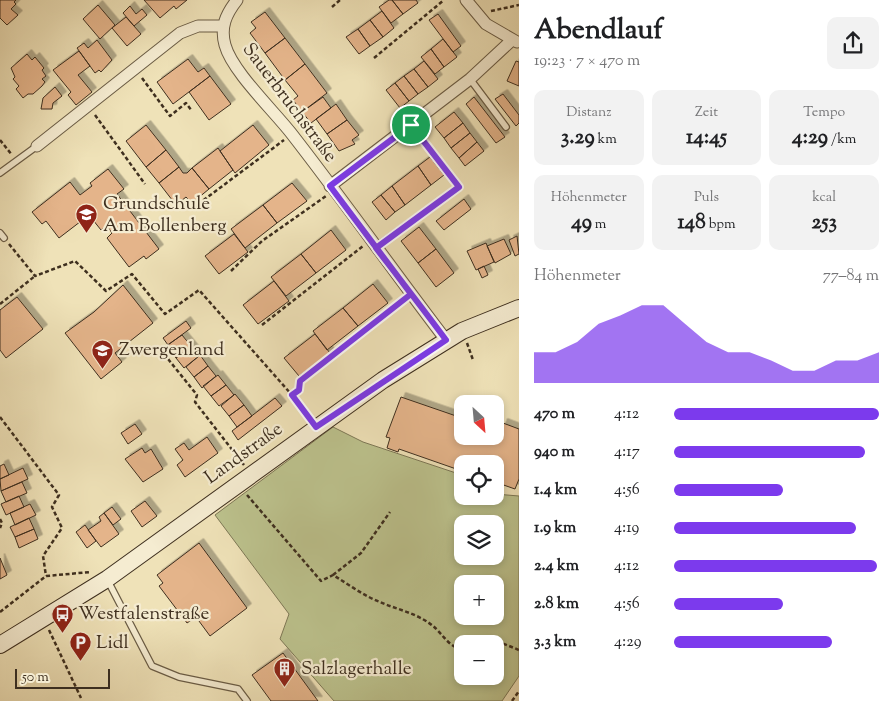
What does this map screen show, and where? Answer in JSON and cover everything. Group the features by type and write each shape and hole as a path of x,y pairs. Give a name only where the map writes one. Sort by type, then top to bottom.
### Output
{"main road":[{"name":"Landstraße","path":"0,645 44,620 107,579 316,427 446,340 473,326 519,308"}],"street":[{"path":"37,146 180,33 198,26 223,26 228,11 238,0"},
{"path":"332,188 515,42 486,24 466,0"},
{"name":"Sauerbruchstraße","path":"223,26 225,45 233,63 291,134 446,340"}],"lane":[{"path":"470,79 506,127"},
{"path":"0,173 37,146"},
{"path":"373,244 459,187"},
{"path":"107,579 152,666 179,677 238,689 247,701"}],"path":[{"path":"332,7 340,0"},
{"path":"374,58 444,0"},
{"path":"478,14 519,5"},
{"path":"135,68 170,116 186,103 192,110"},
{"path":"88,106 145,184"},
{"path":"411,125 459,187"},
{"path":"193,208 291,134"},
{"path":"0,140 17,160"},
{"path":"231,271 262,241 332,188"},
{"path":"2,236 35,276"},
{"path":"262,325 373,244"},
{"path":"0,304 35,276 75,261 106,291 132,274 165,314 199,290 292,395 316,427"},
{"path":"292,395 299,390 300,381 411,294"},
{"path":"467,343 473,360"},
{"path":"164,354 197,395 195,402 251,474"},
{"path":"0,417 59,495 52,507 62,528 43,556 46,576"},
{"path":"238,484 321,582 361,553 390,512"},
{"path":"0,519 2,523 0,528"},
{"path":"0,612 46,576 92,572"},
{"path":"333,575 380,602 402,608 433,625 454,646"},
{"path":"44,620 81,698"},
{"path":"504,644 519,650"},
{"path":"512,701 519,692"}],"green space":[{"path":"333,427 363,442 454,472 454,505 504,505 504,495 519,496 519,676 502,701 334,701 280,639 289,614 215,515"}],"building":[{"path":"0,0 16,0 14,2 16,4 11,9 18,15 7,25 0,18"},
{"path":"144,0 187,0 176,9 174,6 160,18"},
{"path":"392,0 403,14 391,23 379,7"},
{"path":"392,0 416,0 418,3 403,14"},
{"path":"98,5 115,25 100,39 83,19"},
{"path":"130,6 136,14 142,9 147,15 134,26 123,13"},
{"path":"382,11 394,28 383,37 370,20"},
{"path":"265,12 285,38 265,53 250,33 256,28 251,22"},
{"path":"438,14 461,46 453,52 429,20"},
{"path":"126,17 141,34 127,46 112,28"},
{"path":"370,20 383,37 370,46 358,29"},
{"path":"358,29 370,46 359,54 346,37"},
{"path":"285,38 305,64 285,80 265,53"},
{"path":"443,39 457,57 444,67 431,49"},
{"path":"97,40 112,60 101,72 99,70 95,73 77,48 84,43 88,48"},
{"path":"431,49 444,67 435,74 421,57"},
{"path":"79,51 90,66 78,75 92,92 76,105 68,95 71,92 53,70"},
{"path":"27,54 32,60 35,57 44,68 42,70 46,76 42,79 45,82 42,86 33,94 28,94 23,98 16,89 19,86 13,79 15,77 11,68"},
{"path":"188,59 198,72 204,68 210,76 173,104 157,82"},
{"path":"424,61 438,79 428,87 414,69"},
{"path":"516,61 519,62 519,86 507,81"},
{"path":"305,64 327,93 302,112 293,100 298,96 285,80"},
{"path":"414,69 428,87 418,94 404,76"},
{"path":"210,76 231,104 209,120 189,92"},
{"path":"404,76 418,94 409,101 395,83"},
{"path":"395,83 409,101 400,108 386,90"},
{"path":"55,87 62,96 53,103 52,109 41,109 43,98"},
{"path":"503,94 519,115 519,123 516,126 495,99"},
{"path":"323,97 331,108 311,123 302,112"},
{"path":"474,97 505,137 496,143 466,104"},
{"path":"336,104 347,120 327,134 316,119"},
{"path":"454,112 463,123 444,138 435,127"},
{"path":"347,120 359,135 352,140 355,144 339,151 327,134"},
{"path":"463,123 470,133 451,148 444,138"},
{"path":"146,125 166,150 146,167 126,141"},
{"path":"253,125 269,145 235,173 220,151"},
{"path":"470,133 477,142 459,158 451,148"},
{"path":"477,142 484,151 465,166 459,158"},
{"path":"218,148 233,170 209,189 192,168"},
{"path":"166,150 179,167 159,183 146,167"},
{"path":"430,157 444,175 431,185 418,166"},
{"path":"418,166 431,185 405,205 392,186"},
{"path":"179,167 183,173 187,173 192,168 209,189 192,203 186,197 176,205 159,183"},
{"path":"108,169 124,189 117,194 159,249 146,259 144,256 129,267 107,238 112,233 107,226 101,230 89,215 59,238 46,221 42,224 32,212 70,182 80,195 92,186 90,183"},
{"path":"292,183 307,201 277,223 263,205"},
{"path":"392,186 405,205 395,212 381,195"},
{"path":"381,195 395,212 386,220 372,202"},
{"path":"464,199 471,209 444,230 436,221"},
{"path":"263,205 277,223 245,248 231,229"},
{"path":"419,227 436,249 418,263 401,241"},
{"path":"331,230 346,250 316,273 301,254"},
{"path":"234,234 248,252 219,274 205,256"},
{"path":"517,236 519,254 515,256 509,240"},
{"path":"504,239 511,254 495,263 487,246"},
{"path":"486,243 494,262 476,270 467,251"},
{"path":"436,249 454,273 436,287 418,263"},
{"path":"301,254 316,273 286,296 271,277"},
{"path":"484,266 488,275 482,278 478,269"},
{"path":"274,281 289,301 258,324 243,305"},
{"path":"373,284 388,303 358,326 343,308"},
{"path":"123,285 153,323 115,353 122,362 101,379 65,333 94,312"},
{"path":"17,297 43,329 6,358 0,350 0,310"},
{"path":"343,308 358,326 327,350 313,331"},
{"path":"186,321 191,328 168,345 163,338"},
{"path":"315,334 330,353 299,376 284,358"},
{"path":"182,335 191,346 176,358 166,346"},
{"path":"191,346 199,356 184,368 176,358"},
{"path":"200,355 208,366 194,377 186,367"},
{"path":"208,366 216,376 202,388 194,377"},
{"path":"218,375 226,385 211,396 203,386"},
{"path":"226,385 234,395 219,406 211,396"},
{"path":"235,394 244,405 229,416 221,406"},
{"path":"401,397 454,415 454,445 504,445 504,423 519,429 519,479 515,489 504,485 504,455 454,455 454,468 399,449 398,452 387,448 390,438 386,437"},
{"path":"275,398 282,406 238,440 232,431"},
{"path":"244,405 252,416 237,427 229,416"},
{"path":"135,424 142,434 128,444 121,433"},
{"path":"207,437 218,453 185,477 177,465 183,460 175,449 184,443 189,450"},
{"path":"142,448 145,453 151,449 163,469 143,482 125,459"},
{"path":"4,464 9,475 0,479 0,466"},
{"path":"23,468 28,479 1,491 0,479"},
{"path":"22,482 27,493 6,502 1,491"},
{"path":"19,496 24,507 6,515 1,504"},
{"path":"145,501 157,516 142,527 131,511"},
{"path":"30,504 36,515 15,525 10,513"},
{"path":"112,507 121,519 113,525 104,513"},
{"path":"104,513 119,534 101,547 88,530 101,521 99,517"},
{"path":"29,518 34,529 15,537 10,527"},
{"path":"85,525 96,541 87,548 76,532"},
{"path":"34,529 38,539 19,548 15,537"},
{"path":"199,543 247,608 210,636 196,617 187,623 159,586 163,583 157,575"},
{"path":"0,558 7,575 0,579"},
{"name":"Salzlagerhalle","path":"283,653 318,701 271,701 252,675"}],"place":[{"name":"Grundschule Am Bollenberg","path":"87,234"},
{"name":"Zwergenland","path":"103,369"},
{"name":"Westfalenstraße","path":"62,633"},
{"name":"Lidl","path":"80,662"},
{"name":"Salzlagerhalle","path":"285,688"}],"route":[{"path":"411,125 330,186 370,240 411,294 300,381 299,390 292,395 316,427 383,380 446,340 418,303 411,294 376,248 459,187 411,125"}]}
